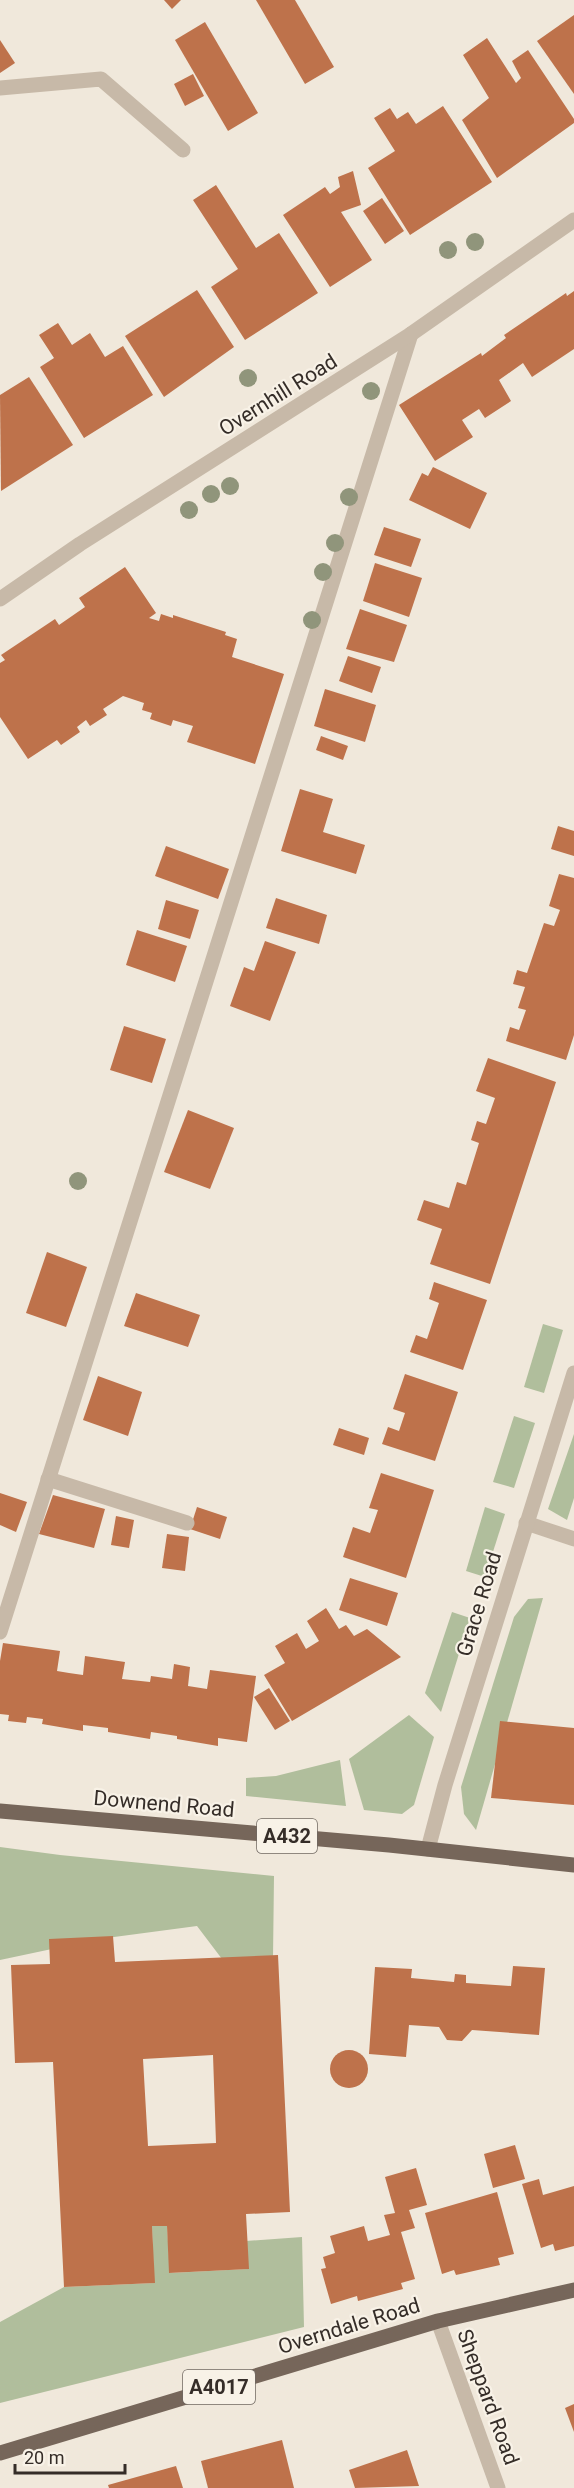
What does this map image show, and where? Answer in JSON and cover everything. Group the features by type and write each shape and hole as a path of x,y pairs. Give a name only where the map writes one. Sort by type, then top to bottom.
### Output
{"main road":[{"name":"Downend Road","path":"0,1811 428,1849 574,1865"},
{"name":"Overndale Road","path":"0,2453 438,2321 574,2290"}],"street":[{"path":"0,88 101,79 183,150"},
{"name":"Overnhill Road","path":"0,599 80,544 411,334 574,220"},
{"path":"0,1632 411,334"},
{"name":"Grace Road","path":"428,1849 444,1785 574,1373"},
{"path":"48,1479 187,1523"},
{"path":"526,1523 574,1539"},
{"name":"Sheppard Road","path":"438,2321 498,2488"}],"green space":[{"path":"543,1324 563,1330 544,1393 524,1387"},
{"path":"514,1416 535,1423 514,1488 493,1482"},
{"path":"574,1434 574,1498 567,1520 548,1509"},
{"path":"485,1507 505,1514 485,1577 466,1571"},
{"path":"543,1598 476,1830 464,1814 461,1787 514,1617 528,1599"},
{"path":"452,1612 470,1618 441,1712 425,1693"},
{"path":"409,1715 434,1737 414,1805 402,1814 364,1810 349,1759"},
{"path":"340,1760 346,1806 246,1796 246,1778 276,1776"},
{"path":"0,1847 274,1876 273,1958 222,1959 197,1926 99,1939 0,1960"},
{"path":"152,2226 167,2226 170,2273 248,2269 246,2241 302,2237 304,2327 0,2403 0,2322 64,2287 154,2283"}],"building":[{"path":"164,0 181,0 172,9"},
{"path":"256,0 295,0 334,67 305,84"},
{"path":"574,15 574,94 537,41"},
{"path":"205,22 258,113 228,131 175,40"},
{"path":"487,38 516,83 521,78 512,61 528,50 574,119 574,123 497,178 462,120 489,98 463,55"},
{"path":"0,40 15,63 0,73"},
{"path":"193,74 204,96 185,106 174,84"},
{"path":"443,106 492,182 410,235 368,168 395,151 374,118 390,108 397,119 408,112 416,124"},
{"path":"353,171 361,205 341,212 372,260 330,287 283,215 325,187 330,194 340,187 338,177"},
{"path":"216,185 256,248 279,233 318,293 245,340 211,287 238,269 193,200"},
{"path":"382,198 404,231 385,244 363,211"},
{"path":"197,290 234,347 164,397 125,336"},
{"path":"574,291 574,349 532,377 523,363 499,380 511,401 485,418 479,409 462,420 473,437 435,461 399,405 481,353 482,356 506,338 504,335 566,293 567,296"},
{"path":"58,323 72,345 90,333 105,357 123,346 153,395 84,438 40,367 54,358 39,335"},
{"path":"29,377 73,445 1,491 0,395"},
{"path":"433,467 487,493 470,529 409,500 422,473 428,476"},
{"path":"384,527 421,539 411,567 374,555"},
{"path":"375,563 422,578 409,617 363,601"},
{"path":"125,567 156,613 149,618 159,621 161,614 173,618 173,615 226,632 225,635 237,639 232,657 284,674 255,764 187,742 193,726 173,720 171,726 150,719 152,713 142,710 144,703 123,696 103,709 107,715 90,726 86,720 77,727 80,732 61,745 57,740 28,759 0,717 0,663 5,660 1,655 55,619 59,625 85,607 79,598"},
{"path":"360,609 407,625 394,662 346,649"},
{"path":"348,656 381,667 372,693 339,681"},
{"path":"325,689 376,705 365,742 314,726"},
{"path":"321,736 348,746 343,760 316,750"},
{"path":"300,789 333,799 323,832 365,845 356,874 281,851"},
{"path":"558,826 574,831 574,856 551,849"},
{"path":"166,846 229,869 218,899 155,876"},
{"path":"559,874 574,878 574,1035 566,1060 506,1041 510,1027 519,1030 526,1010 518,1008 525,987 513,984 517,970 527,973 544,923 554,926 560,910 549,906"},
{"path":"276,898 327,915 319,944 266,928"},
{"path":"166,900 199,910 190,939 158,929"},
{"path":"137,930 187,946 175,982 126,965"},
{"path":"265,941 296,952 270,1021 230,1006 244,967 254,971"},
{"path":"124,1026 166,1039 152,1083 110,1070"},
{"path":"488,1058 556,1082 490,1284 430,1264 442,1229 417,1220 424,1200 449,1208 457,1182 466,1185 479,1143 471,1140 477,1121 486,1124 495,1098 476,1091"},
{"path":"188,1110 234,1128 210,1189 164,1172"},
{"path":"47,1252 87,1267 66,1327 26,1313"},
{"path":"434,1282 487,1300 463,1370 410,1352 416,1335 427,1339 439,1303 429,1299"},
{"path":"136,1293 200,1315 188,1347 124,1326"},
{"path":"405,1374 458,1392 435,1461 382,1444 388,1427 399,1431 405,1413 393,1409"},
{"path":"98,1376 142,1392 128,1436 83,1420"},
{"path":"339,1428 369,1438 364,1455 333,1445"},
{"path":"381,1473 434,1490 406,1578 343,1557 353,1527 370,1533 378,1510 369,1508"},
{"path":"0,1493 27,1502 16,1532 0,1525"},
{"path":"53,1495 105,1509 94,1548 39,1534"},
{"path":"197,1507 227,1517 220,1539 190,1529"},
{"path":"116,1516 134,1520 129,1548 111,1545"},
{"path":"167,1534 189,1537 185,1571 162,1568"},
{"path":"350,1578 398,1593 387,1626 339,1610"},
{"path":"326,1608 339,1629 346,1625 354,1636 367,1629 401,1657 292,1721 264,1675 285,1663 275,1646 297,1633 306,1649 319,1641 307,1621"},
{"path":"3,1643 60,1651 57,1671 83,1675 85,1656 125,1662 122,1679 150,1682 151,1676 172,1679 174,1664 190,1667 188,1686 207,1689 210,1670 256,1676 247,1742 218,1738 218,1746 151,1732 150,1739 108,1732 108,1728 83,1725 83,1731 42,1724 43,1719 27,1717 26,1723 8,1721 9,1715 0,1714 0,1661"},
{"path":"269,1688 290,1721 275,1730 254,1697"},
{"path":"500,1721 574,1728 574,1805 491,1798"},
{"path":"113,1936 115,1962 278,1955 290,2212 246,2214 249,2269 169,2273 167,2226 152,2226 155,2283 64,2287 53,2062 15,2063 11,1965 50,1964 49,1939","holes":["213,2055 216,2143 148,2146 143,2059"]},
{"path":"513,1966 545,1968 539,2035 472,2030 462,2041 447,2040 439,2027 409,2025 406,2057 369,2054 375,1967 412,1969 411,1978 454,1982 455,1974 466,1975 466,1983 511,1986"},
{"path":"349,2050 362,2056 368,2069 362,2082 349,2088 336,2082 330,2069 336,2056"},
{"path":"515,2145 525,2179 493,2188 484,2154"},
{"path":"416,2168 427,2205 409,2210 415,2228 401,2232 415,2279 401,2283 403,2289 358,2301 357,2296 331,2304 321,2269 326,2268 323,2257 335,2253 330,2236 364,2226 368,2241 390,2235 384,2215 395,2213 385,2177"},
{"path":"539,2179 543,2195 574,2186 574,2246 555,2251 553,2244 541,2248 522,2184"},
{"path":"497,2192 514,2254 498,2258 500,2265 456,2275 454,2270 442,2274 425,2213"},
{"path":"574,2404 574,2432 565,2408"},
{"path":"282,2440 294,2488 208,2488 201,2461"},
{"path":"407,2450 419,2486 355,2488 349,2470"},
{"path":"176,2466 183,2488 109,2488 108,2485"}]}
